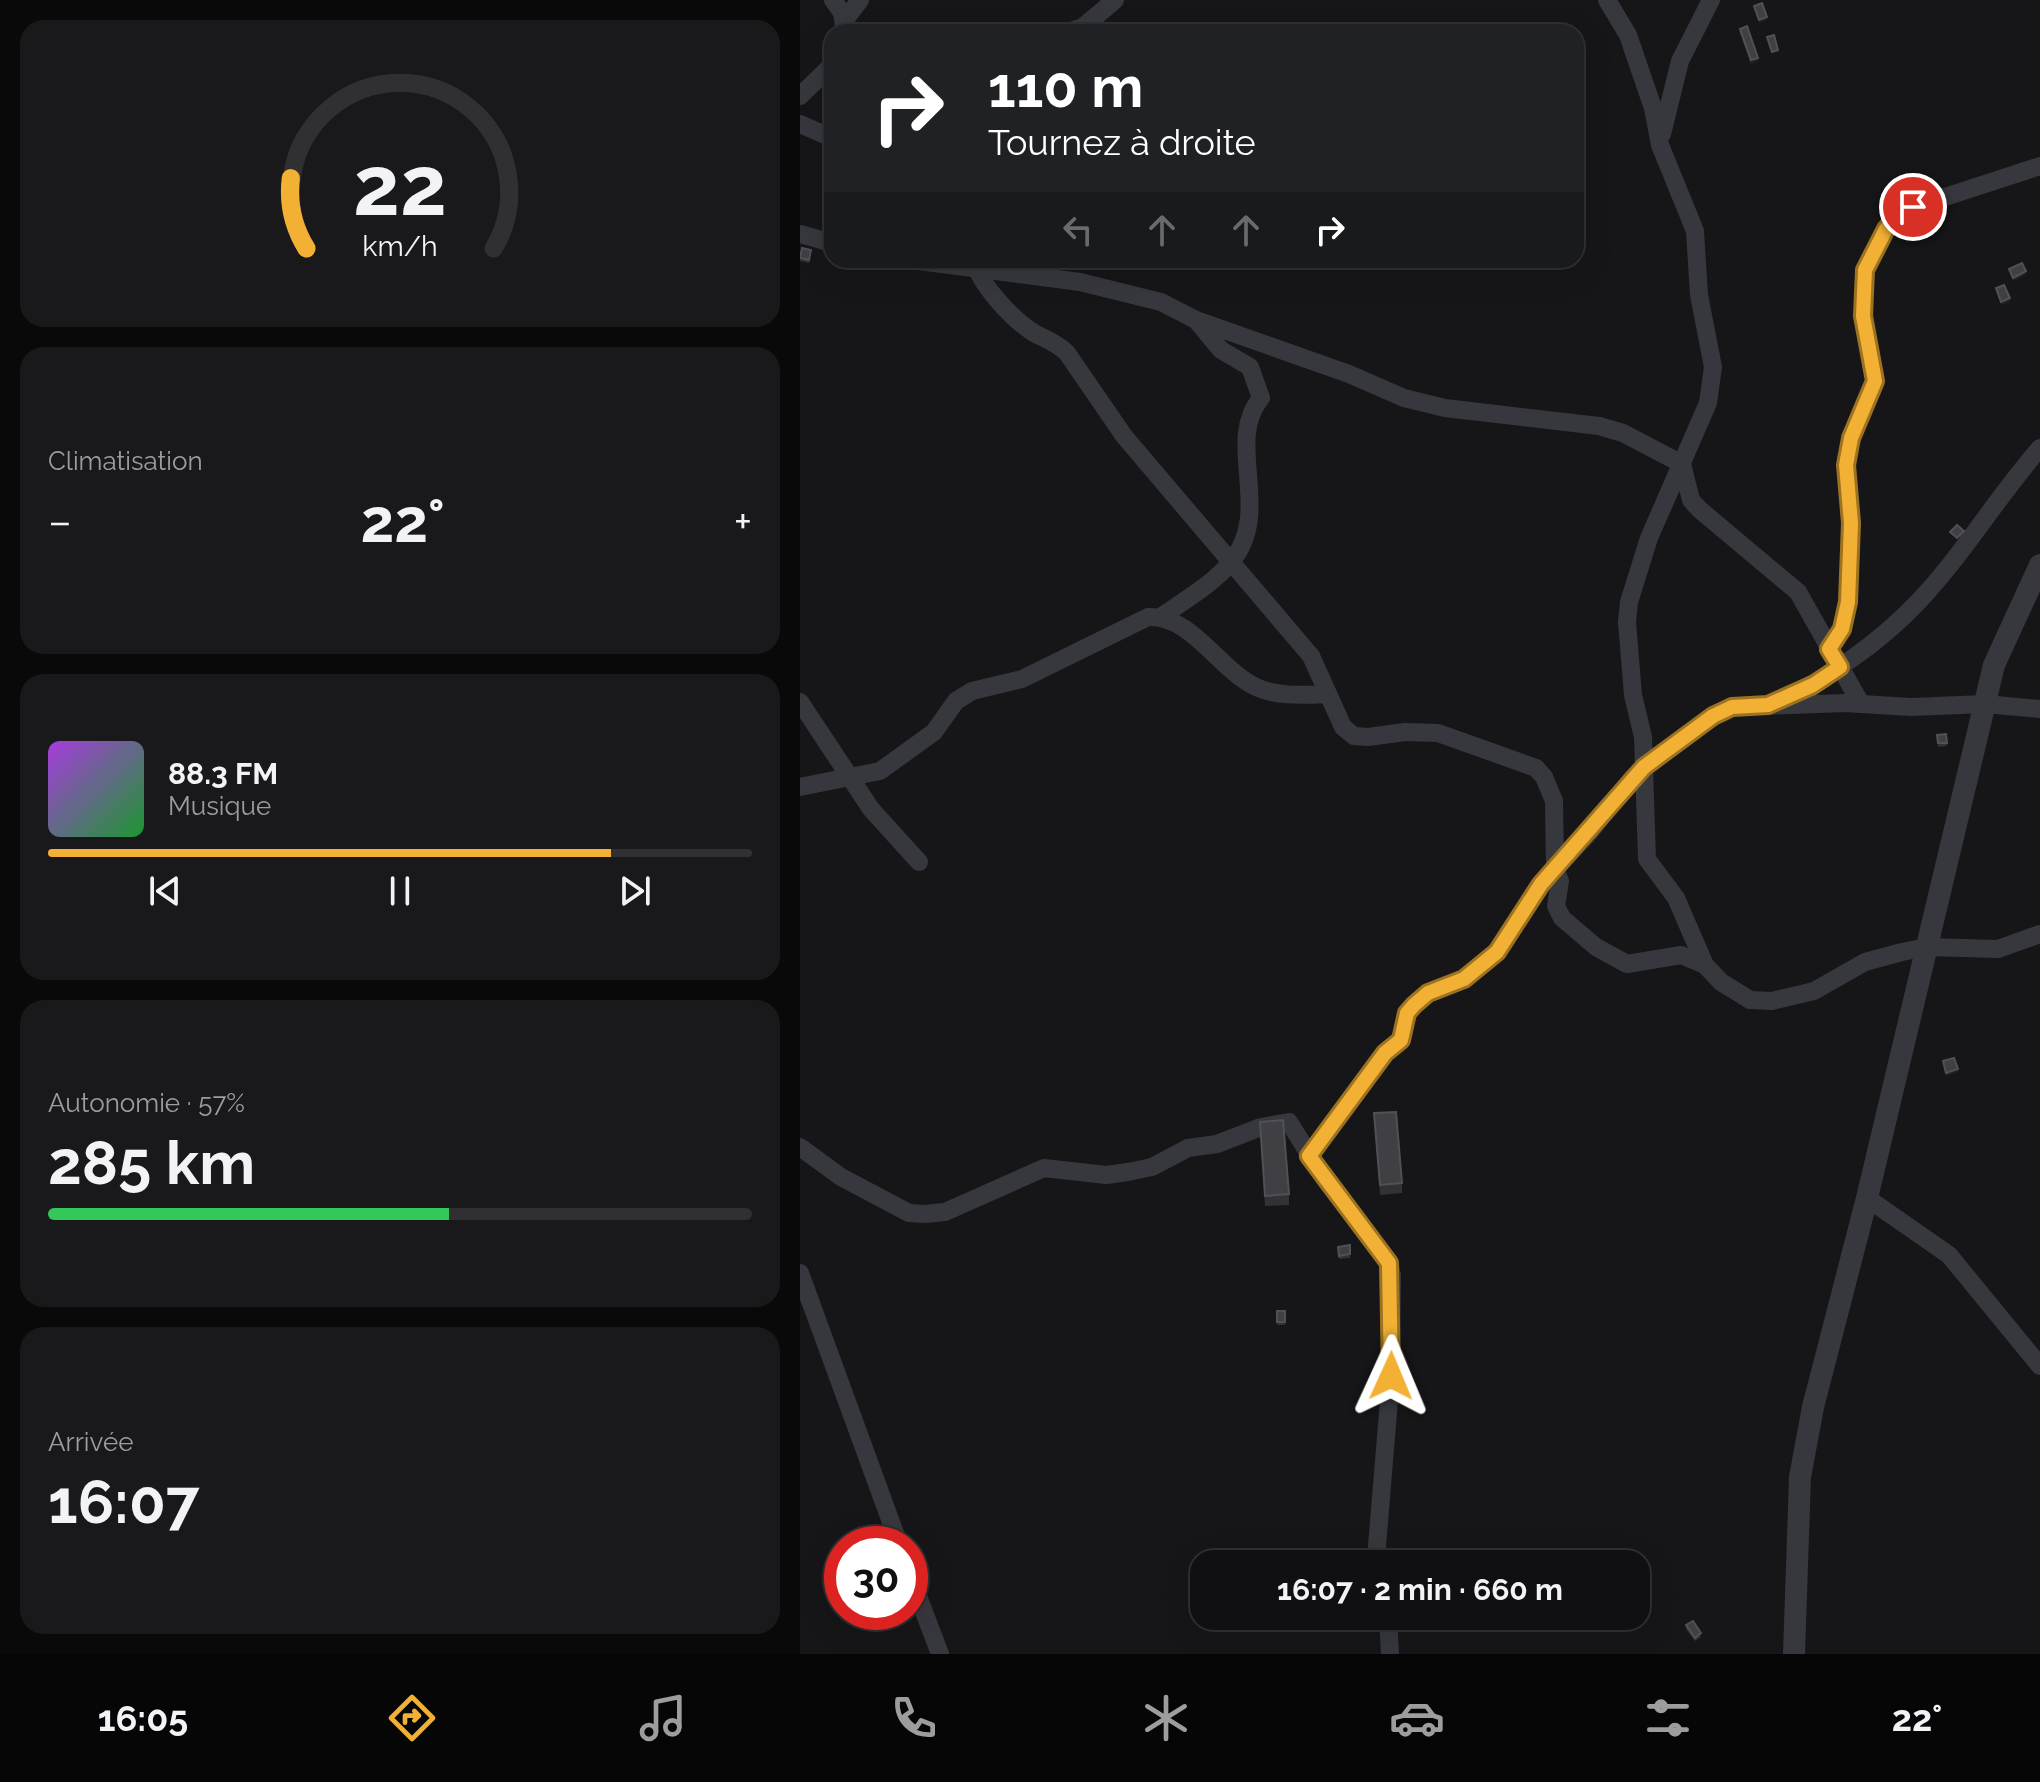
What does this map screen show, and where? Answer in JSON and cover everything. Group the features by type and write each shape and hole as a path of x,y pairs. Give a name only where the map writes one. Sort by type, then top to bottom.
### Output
{"street":[{"path":"833,0 843,24"},
{"path":"846,24 860,0"},
{"path":"1087,24 1115,0"},
{"path":"1607,0 1628,35 1653,108 1660,145 1695,231 1699,295 1713,367 1708,403 1649,538 1629,602 1627,622 1632,680 1643,737 1647,859 1676,898 1705,965"},
{"path":"1660,145 1671,86 1711,0"},
{"path":"800,96 824,74"},
{"path":"800,124 824,134"},
{"path":"1829,649 1842,629 1848,602 1851,523 1846,465 1851,438 1875,381 1863,316 1865,270 1886,229 1902,211 2040,166"},
{"path":"800,234 824,241"},
{"path":"976,268 979,276 1032,332 1057,343 1067,353 1124,436 1311,656 1343,727 1354,736 1438,733 1536,768 1544,777 1554,801 1555,869 1560,881 1556,906 1562,918 1596,947 1627,964 1681,955 1705,965 1738,995 1772,1001 1814,991 1865,962 1927,947 1998,949 2040,934"},
{"path":"998,268 1080,282 1161,302 1196,320 1349,374 1404,398 1445,408 1599,426 1623,433 1682,464 1691,500 1798,592 1861,704"},
{"path":"1162,616 1231,562 1246,539 1251,512 1247,416 1261,398 1250,367 1221,350 1196,320"},
{"path":"1768,705 1813,685 1840,667 1918,603 1999,495 2040,448"},
{"path":"1794,1654 1796,1541 1804,1450 1998,654 2040,565"},
{"path":"800,787 880,771 896,763 934,732 956,701 972,691 1022,679 1070,658 1119,628 1148,617 1162,616 1186,629 1224,665 1252,685 1267,691 1328,694"},
{"path":"800,702 871,809 919,862"},
{"path":"1309,1156 1385,1053 1401,1040 1407,1013 1414,1005 1428,993 1464,979 1497,952 1555,869 1644,767 1713,716 1732,707 1768,705 1911,707 1985,704 2040,709"},
{"path":"800,1147 841,1177 909,1213 924,1214 945,1212 1044,1168 1106,1175 1140,1170 1188,1148 1217,1144 1283,1122 1292,1125 1309,1156 1389,1263 1392,1275 1391,1376 1378,1550"},
{"path":"1867,1198 1949,1255 2040,1366"},
{"path":"800,1273 892,1526"},
{"path":"928,1622 940,1654"},
{"path":"1389,1630 1390,1654"}],"building":[{"path":"1762,3 1767,17 1759,20 1754,6"},
{"path":"1747,26 1758,58 1751,60 1740,29"},
{"path":"1774,35 1778,50 1772,52 1767,37"},
{"path":"802,248 811,250 809,260 800,258"},
{"path":"2022,263 2026,271 2013,278 2009,269"},
{"path":"2004,285 2010,298 2001,302 1996,288"},
{"path":"1957,525 1964,531 1957,538 1950,532"},
{"path":"1946,734 1947,743 1938,743 1937,735"},
{"path":"1954,1058 1958,1069 1946,1073 1943,1061"},
{"path":"1396,1112 1402,1183 1380,1185 1374,1113"},
{"path":"1283,1120 1289,1194 1265,1196 1260,1122"},
{"path":"1350,1245 1350,1254 1339,1256 1338,1247"},
{"path":"1277,1311 1285,1311 1285,1322 1277,1322"},
{"path":"1693,1621 1701,1633 1695,1638 1686,1625"}],"route":[{"path":"1391,1376 1392,1275 1389,1263 1309,1156 1385,1053 1401,1040 1407,1013 1428,993 1464,979 1497,952 1541,884 1590,832 1633,777 1713,716 1732,707 1768,705 1813,685 1840,667 1829,649 1842,629 1848,602 1851,523 1846,465 1851,438 1871,397 1875,381 1863,316 1865,270 1886,229 1902,211 1913,207"}]}
